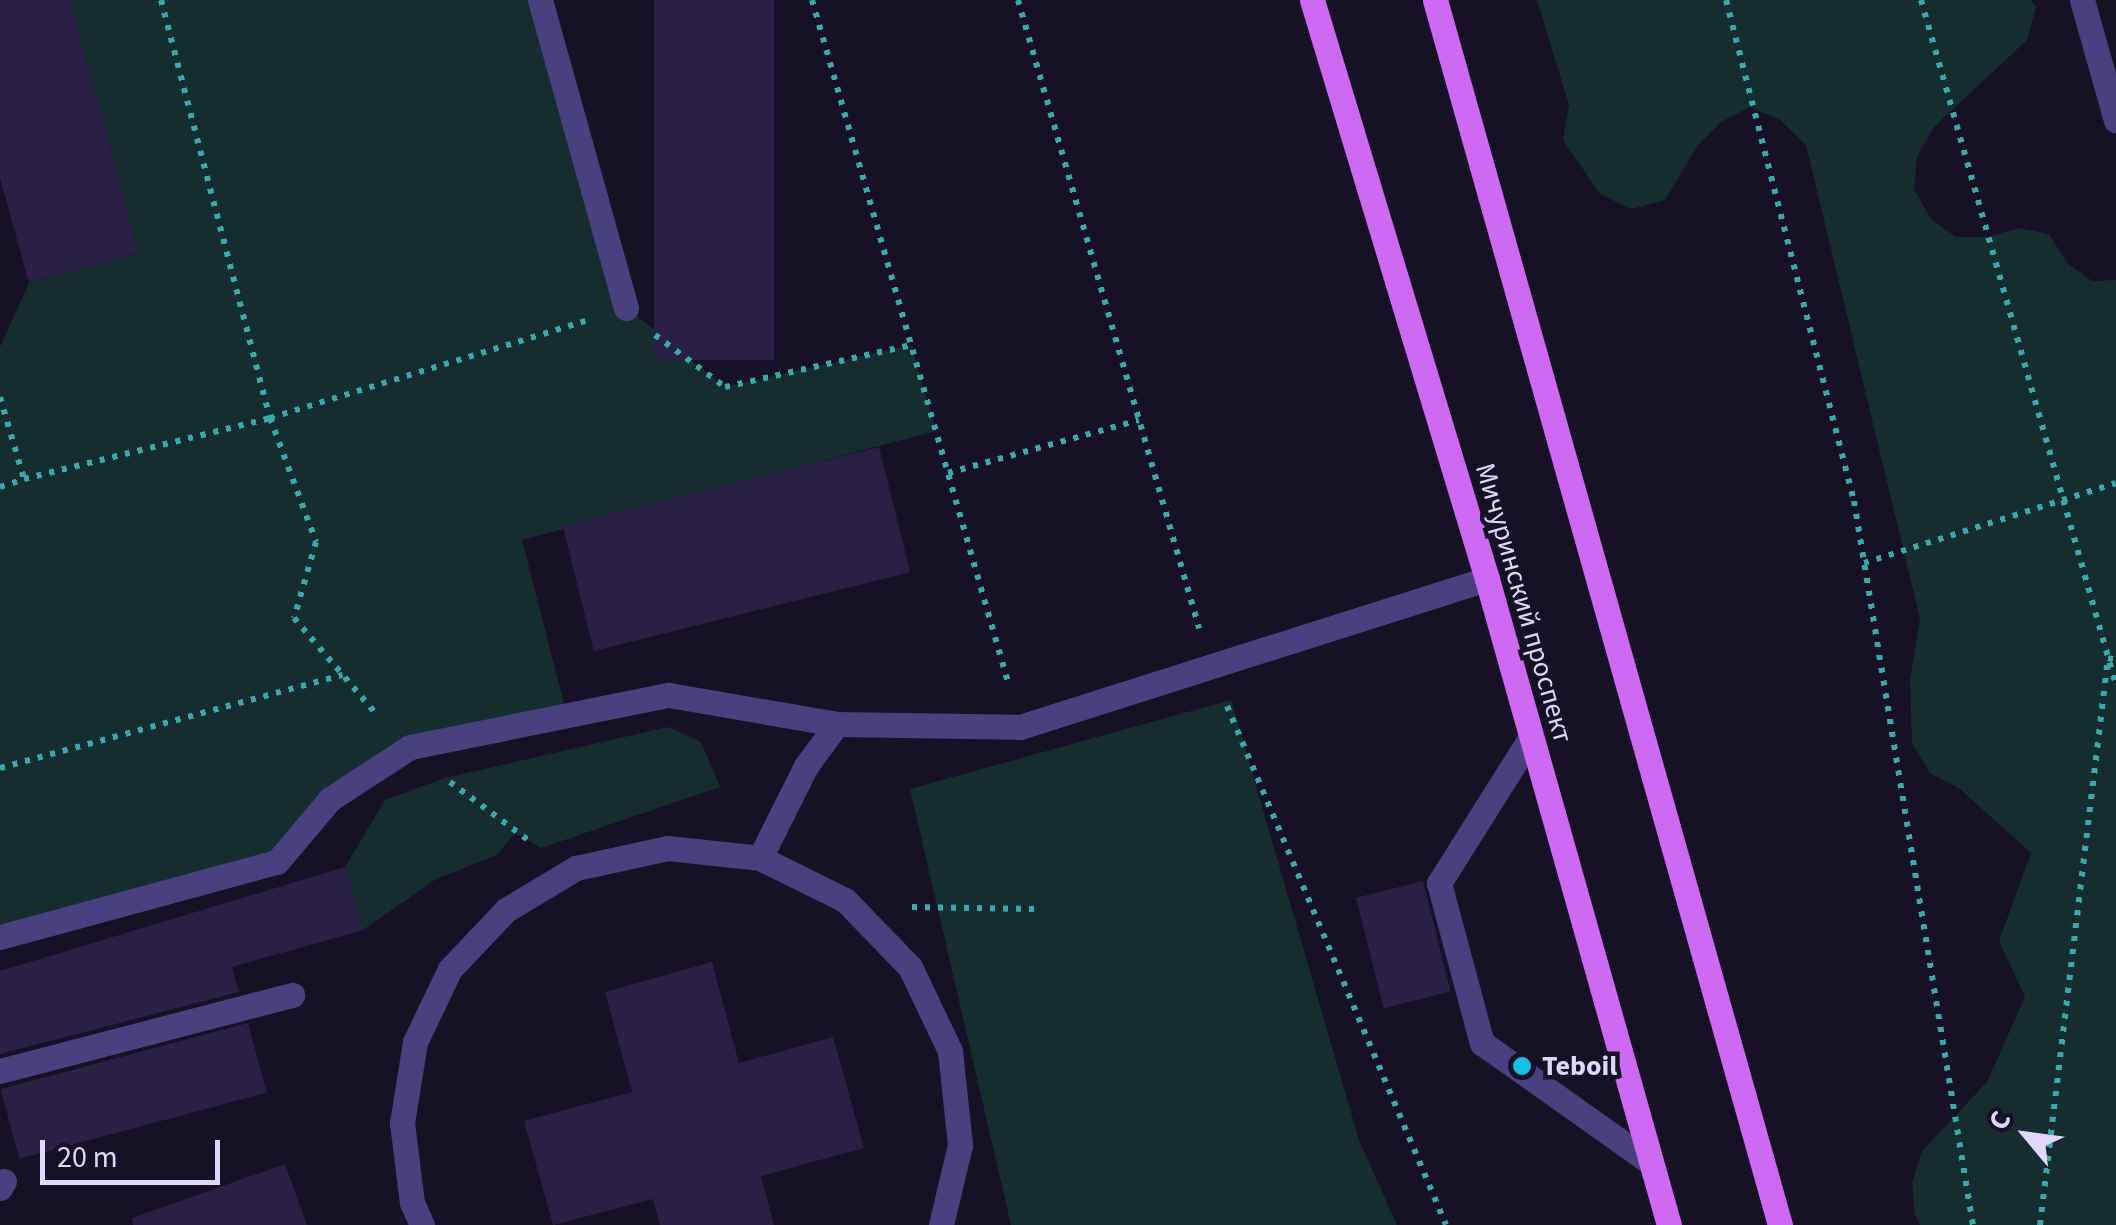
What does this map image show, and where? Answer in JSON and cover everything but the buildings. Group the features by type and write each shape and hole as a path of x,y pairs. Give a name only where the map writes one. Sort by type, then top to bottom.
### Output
{"main road":[{"name":"Мичуринский проспект","path":"1312,0 1487,580 1669,1225"},
{"path":"1435,0 1780,1225"}],"lane":[{"path":"540,0 626,308"},
{"path":"2082,0 2116,120"},
{"path":"0,937 277,862 330,799 410,747 669,695 838,724 1020,726 1487,580"},
{"path":"760,858 806,766 838,724"},
{"path":"1531,737 1439,883 1482,1043 1652,1163"},
{"path":"422,1225 412,1203 402,1123 414,1042 450,969 506,910 576,868 668,848 760,858 851,906 910,966 950,1051 960,1144 941,1225"},
{"path":"0,1071 292,995"}],"path":[{"path":"161,0 270,418 316,542 294,618 410,747 496,822 576,868"},
{"path":"812,0 1020,726"},
{"path":"1018,0 1210,667 1446,1225"},
{"path":"1726,0 1864,562 1973,1225"},
{"path":"1921,0 2058,501 2112,659 2116,685"},
{"path":"0,487 270,418 626,308 725,388 911,344"},
{"path":"0,398 24,479"},
{"path":"948,473 1138,420"},
{"path":"1864,562 2116,482"},
{"path":"2040,1225 2112,659"},
{"path":"0,768 343,675"},
{"path":"851,906 1036,909"}],"green space":[{"path":"70,0 540,0 627,308 725,387 911,345 936,431 522,540 567,715 410,747 330,799 277,862 0,937 0,347 29,283 139,253"},
{"path":"1537,0 2031,0 2036,7 2027,40 1935,126 1917,156 1914,189 1931,219 1956,237 1988,237 2019,228 2049,234 2067,263 2092,281 2116,280 2116,1225 1920,1225 1915,1215 1912,1183 1922,1151 1987,1082 2025,997 1999,941 2031,853 1960,789 1930,773 1912,743 1910,680 1920,619 1806,145 1780,120 1750,107 1721,122 1698,145 1665,200 1631,209 1600,194 1563,140 1569,105"},
{"path":"1231,700 1359,1140 1397,1225 1011,1225 910,789"},
{"path":"668,727 701,742 720,787 541,848 515,833 497,855 436,879 363,930 345,867 385,800 445,778"}],"place":[{"name":"Teboil","path":"1522,1066"}]}
